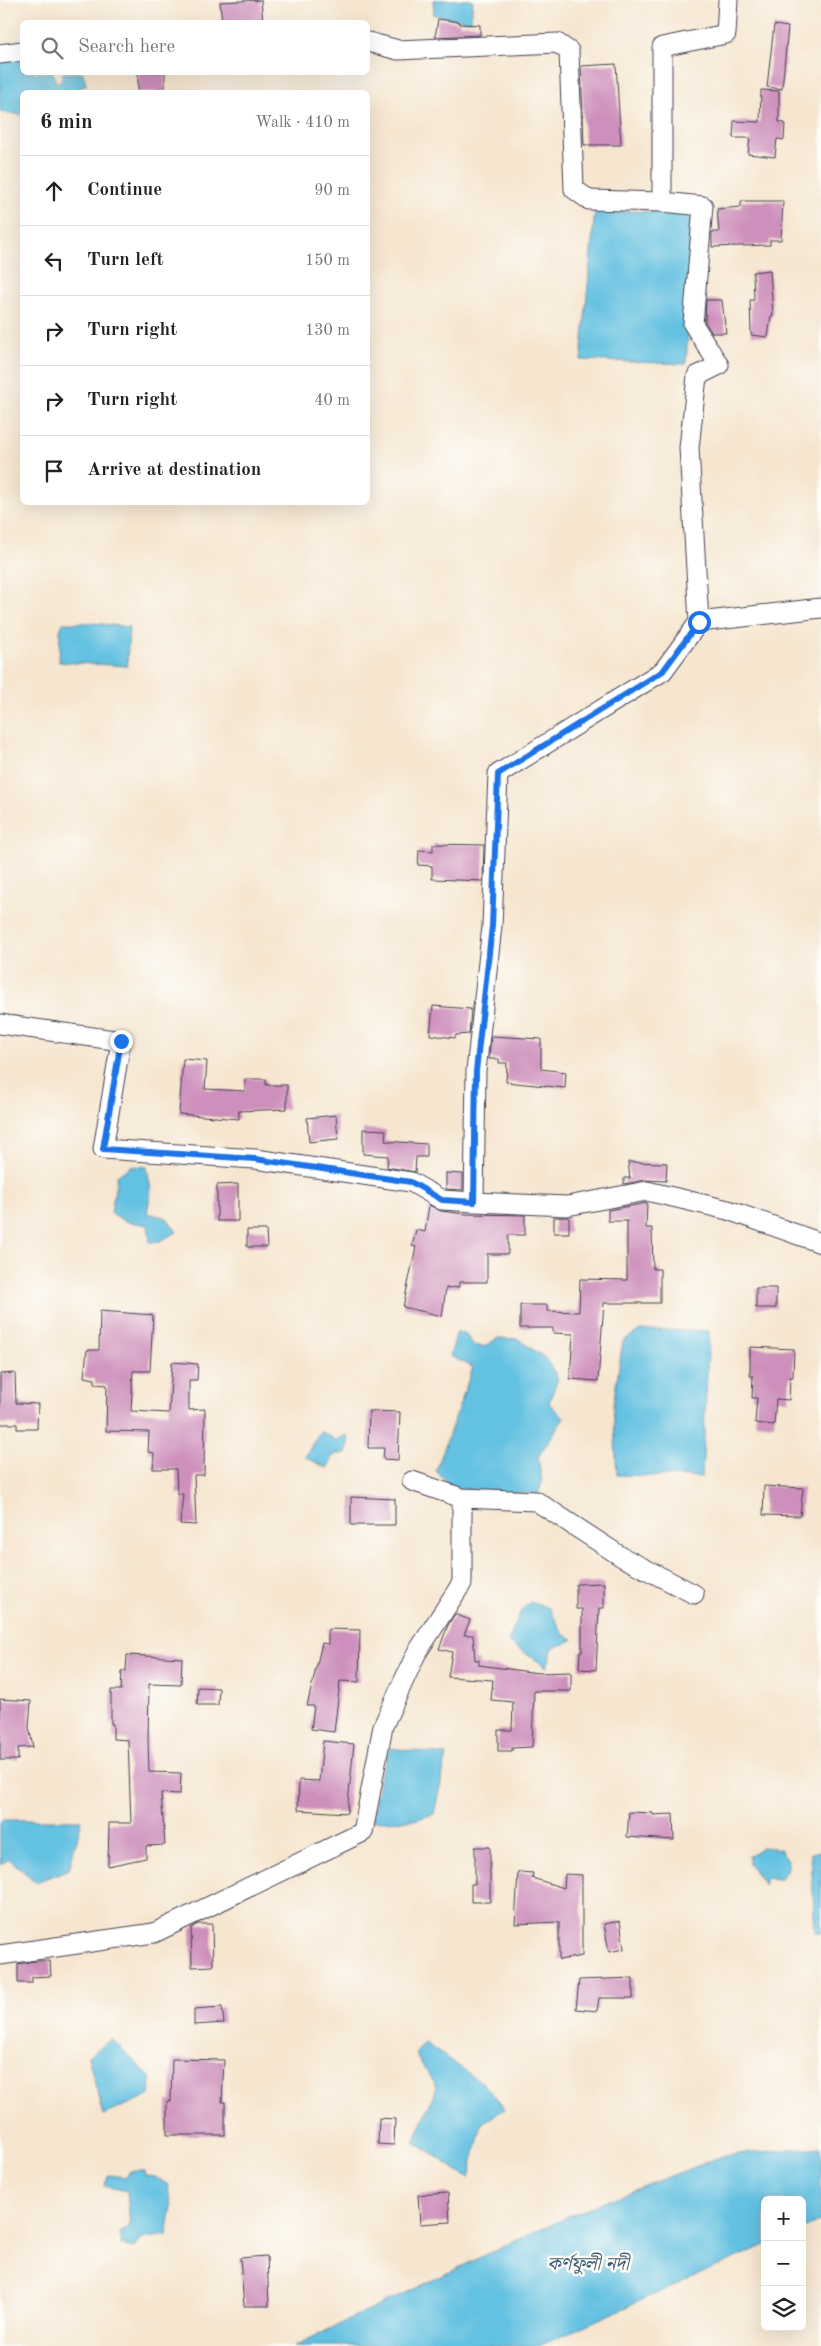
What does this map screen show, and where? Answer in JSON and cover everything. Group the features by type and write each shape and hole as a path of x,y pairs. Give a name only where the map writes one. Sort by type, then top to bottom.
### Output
{"street":[{"path":"662,202 662,47 726,34 728,0"},
{"path":"370,43 398,50 557,43 569,51 574,189 589,200 662,202 703,206 693,324 719,365 697,376 689,448 699,622 663,671 498,774 492,926 476,1071 474,1202"},
{"path":"0,54 20,51"},
{"path":"699,622 821,608"},
{"path":"0,1024 121,1041 103,1149 255,1159 411,1182 442,1200 567,1206 647,1191 728,1210 821,1243"},
{"path":"412,1481 462,1498 536,1502 622,1557 694,1594"},
{"path":"0,1955 154,1933 363,1832 383,1726 416,1654 462,1583 462,1498"}],"water":[{"path":"433,0 473,0 471,21 434,15"},
{"path":"20,58 20,75 54,75 56,83 61,82 63,75 84,75 86,85 76,90 20,90 20,115 0,112 0,62"},
{"path":"595,210 686,213 695,228 686,364 581,360"},
{"path":"63,623 92,623 129,627 127,666 59,662 60,631"},
{"path":"131,1166 147,1167 151,1191 147,1213 167,1218 177,1232 160,1241 150,1242 148,1225 124,1221 111,1213 117,1176"},
{"path":"641,1330 709,1331 702,1477 617,1475 613,1405 623,1341"},
{"path":"457,1332 465,1333 473,1345 484,1347 498,1338 518,1339 545,1358 558,1378 549,1403 564,1418 538,1457 542,1482 538,1494 452,1488 436,1471 473,1367 450,1356"},
{"path":"320,1431 336,1440 347,1435 349,1444 346,1454 335,1454 327,1468 305,1457"},
{"path":"530,1602 549,1608 564,1635 573,1639 565,1644 553,1647 547,1667 508,1642 521,1611"},
{"path":"390,1748 447,1755 434,1814 414,1820 372,1821 380,1775"},
{"path":"0,1820 82,1820 69,1869 36,1882 9,1859 0,1865"},
{"path":"762,1847 780,1849 788,1860 786,1871 779,1879 766,1878 764,1885 749,1864 749,1856"},
{"path":"821,1851 821,1933 815,1932 811,1853"},
{"path":"112,2039 151,2078 150,2095 103,2115 88,2056"},
{"path":"425,2043 483,2083 505,2109 482,2123 469,2178 414,2142 437,2087 415,2054"},
{"name":"কর্ণফুলী নদী","path":"821,2147 821,2221 806,2227 806,2196 761,2196 761,2247 539,2346 294,2346 568,2216 725,2155"},
{"path":"130,2171 144,2171 145,2176 155,2177 167,2184 172,2206 167,2235 141,2239 134,2248 121,2245 120,2233 130,2226 127,2191 104,2186 109,2175 125,2177"}],"building":[{"path":"261,0 263,20 222,20 220,2"},
{"path":"438,19 460,22 460,24 480,25 480,35 435,37"},
{"path":"774,25 788,27 782,89 767,87"},
{"path":"616,64 621,145 584,145 581,66"},
{"path":"138,75 165,75 165,90 138,90"},
{"path":"761,90 779,91 779,122 785,123 784,140 777,139 775,157 748,154 750,138 733,138 734,121 760,122"},
{"path":"741,201 783,201 781,240 770,240 770,245 712,247 712,232 719,232 717,209 741,207"},
{"path":"770,270 773,316 771,316 768,337 751,335 750,300 754,300 753,272"},
{"path":"706,300 722,300 726,333 712,333 705,322"},
{"path":"433,844 484,845 483,881 432,879 432,866 418,865 419,850 433,851"},
{"path":"433,1006 471,1009 469,1034 456,1035 455,1038 430,1035"},
{"path":"491,1036 541,1039 541,1069 566,1072 565,1088 506,1082 507,1063 499,1063 499,1059 489,1059"},
{"path":"183,1059 207,1061 205,1089 245,1091 245,1079 266,1079 266,1085 287,1085 287,1109 239,1111 239,1119 179,1114"},
{"path":"336,1115 338,1139 309,1142 307,1118"},
{"path":"363,1129 386,1130 385,1141 427,1144 427,1157 416,1157 415,1172 387,1167 388,1156 363,1154"},
{"path":"628,1162 667,1163 666,1181 645,1180 624,1184 624,1178 630,1178"},
{"path":"446,1173 463,1174 463,1190 446,1189"},
{"path":"238,1184 238,1221 217,1221 217,1185"},
{"path":"647,1203 646,1228 652,1228 653,1269 660,1269 660,1303 604,1303 598,1381 570,1379 573,1334 553,1333 553,1328 520,1328 520,1305 547,1305 547,1311 579,1312 580,1279 627,1280 627,1221 608,1221 608,1210"},
{"path":"429,1205 441,1211 466,1214 525,1215 525,1235 508,1235 508,1254 487,1254 487,1282 459,1282 459,1287 446,1288 442,1316 403,1307 416,1247 412,1246 416,1230 425,1232"},
{"path":"554,1217 569,1217 569,1233 554,1233"},
{"path":"247,1230 266,1230 267,1247 247,1247"},
{"path":"756,1288 776,1288 776,1308 756,1308"},
{"path":"100,1311 153,1315 150,1371 133,1371 131,1411 169,1413 172,1362 198,1364 197,1380 189,1380 189,1410 205,1409 204,1475 194,1475 196,1525 180,1524 183,1494 177,1494 176,1469 153,1469 154,1453 148,1452 149,1432 106,1431 107,1385 95,1384 95,1379 84,1377 87,1350 99,1350"},
{"path":"750,1347 794,1349 793,1377 790,1377 789,1400 776,1399 774,1425 755,1423 757,1398 752,1398 753,1376 750,1376"},
{"path":"15,1373 16,1403 38,1404 37,1429 17,1429 17,1424 0,1424 0,1374"},
{"path":"369,1411 400,1412 398,1460 383,1459 384,1448 368,1448"},
{"path":"764,1486 803,1488 800,1516 763,1515"},
{"path":"351,1497 395,1499 395,1525 351,1525"},
{"path":"604,1583 604,1608 599,1608 596,1670 579,1669 580,1651 582,1651 582,1609 576,1609 576,1584"},
{"path":"455,1614 470,1620 464,1635 473,1635 475,1660 479,1660 479,1665 538,1673 571,1672 571,1691 534,1691 532,1747 512,1748 512,1751 498,1751 498,1730 512,1730 513,1702 491,1700 493,1680 448,1677 452,1652 439,1649 448,1625"},
{"path":"328,1629 360,1630 359,1682 340,1681 334,1732 311,1729 314,1706 307,1706 322,1643 328,1644"},
{"path":"127,1655 182,1658 181,1685 149,1684 148,1740 149,1772 181,1773 180,1794 161,1793 165,1845 146,1846 146,1858 108,1866 109,1823 131,1823 128,1740 113,1739 113,1724 111,1724 111,1690 121,1690 122,1671 126,1671"},
{"path":"198,1687 219,1688 218,1705 197,1705"},
{"path":"0,1699 31,1701 29,1727 33,1747 18,1748 18,1760 0,1760"},
{"path":"323,1741 354,1744 347,1813 298,1810 299,1780 319,1781"},
{"path":"629,1812 653,1813 653,1815 673,1814 674,1840 627,1837"},
{"path":"475,1847 490,1847 490,1902 471,1902 471,1884 475,1884"},
{"path":"518,1872 533,1873 532,1878 564,1888 565,1874 582,1875 582,1956 559,1960 559,1922 515,1924"},
{"path":"620,1921 624,1949 609,1952 604,1924"},
{"path":"198,1924 212,1924 213,1966 192,1967 191,1928"},
{"path":"50,1961 51,1976 32,1977 32,1983 18,1983 18,1964"},
{"path":"633,1978 633,1998 599,1998 597,2011 576,2009 579,1980"},
{"path":"222,2007 224,2023 194,2025 194,2009"},
{"path":"172,2059 224,2060 222,2102 225,2102 225,2135 167,2135 167,2101 171,2101"},
{"path":"379,2118 395,2119 394,2145 378,2144"},
{"path":"448,2193 450,2222 420,2224 418,2195"},
{"path":"267,2256 269,2306 244,2306 240,2258"}],"route":[{"path":"121,1041 103,1149 255,1159 411,1182 442,1200 474,1202 476,1071 492,926 498,774 663,671 699,622"}]}
